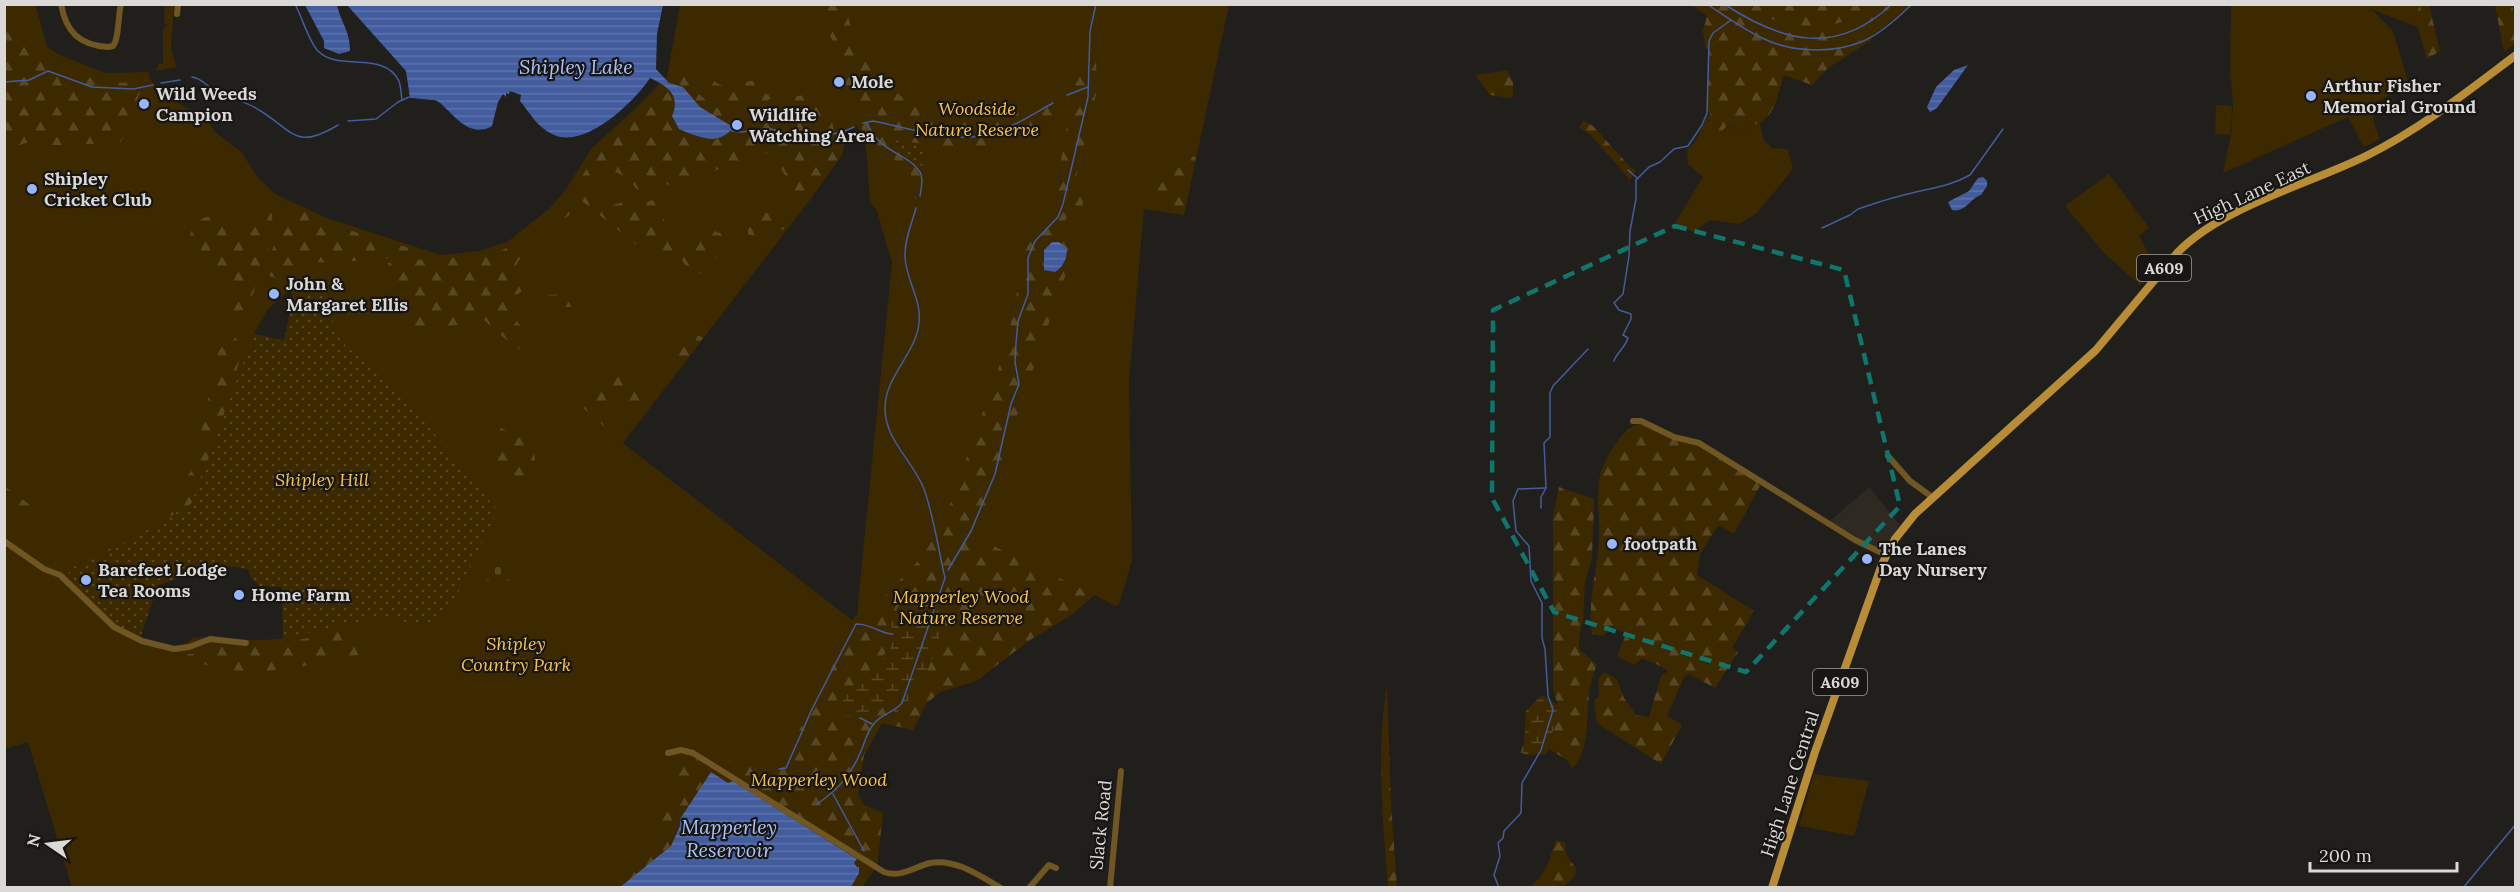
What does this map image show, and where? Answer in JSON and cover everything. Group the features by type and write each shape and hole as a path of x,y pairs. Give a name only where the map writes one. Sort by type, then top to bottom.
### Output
{"main road":[{"name":"High Lane East","path":"1886,555 1899,533 1932,497 2094,352 2178,252 2194,238 2234,214 2343,167 2395,140 2440,112 2516,55"},
{"name":"High Lane Central","path":"1772,888 1815,752 1886,555"}],"street":[{"path":"61,4 66,25 73,35 108,47 113,46 116,41 121,4"},
{"path":"177,14 178,4"},
{"path":"1634,422 1641,421 1674,437 1699,443 1855,540 1886,555"},
{"path":"1888,456 1910,481 1932,497"},
{"path":"4,541 44,569 60,575 114,627 142,641 174,649 189,647 210,639 246,643"},
{"path":"668,753 681,750 693,753 884,872 900,874 931,863 943,862 968,870 1000,888"},
{"name":"Slack Road","path":"1110,885 1121,771"},
{"path":"1029,888 1049,865 1056,868"}],"highlighted area":[{"path":"1675,226 1844,270 1900,506 1746,672 1554,612 1492,498 1493,310"}],"shaded area":[{"path":"1869,487 1900,525 1884,548 1873,547 1830,521"}],"green space":[{"path":"1725,4 1766,26 1797,33 1813,33 1844,27 1885,5 1889,9 1869,23 1844,34 1846,44 1851,44 1874,32 1870,41 1828,68 1812,85 1784,75 1775,105 1769,115 1760,123 1739,130 1728,125 1719,134 1707,106 1709,50 1705,46 1703,31 1707,16 1692,5"},
{"name":"Shipley Country Park","path":"4,5 36,5 47,47 58,54 105,73 149,72 149,77 158,91 207,120 215,132 241,152 260,180 277,195 327,218 441,255 479,251 507,242 549,209 564,192 592,148 667,76 680,5 1229,5 1184,215 1144,209 1129,382 1132,561 1119,604 1116,606 1094,595 1074,613 1030,640 976,681 940,692 926,704 913,730 882,723 864,755 858,795 864,805 883,813 877,866 862,887 72,887 28,742 5,749","holes":["856,125 866,145 870,202 877,211 892,263 858,614 852,620 623,443 842,155 847,130","291,289 293,300 284,340 254,334 267,310","229,566 249,569 251,578 260,586 282,587 283,638 250,640 194,637 182,645 175,646 140,638 158,585 210,567 218,571"]},
{"path":"165,5 174,5 171,47 176,67 156,71 159,63 163,64 163,29 168,25 164,22"},
{"path":"821,5 847,5 853,32 876,72 909,102 928,112 949,118 972,120 995,118 1047,97 1057,107 1060,116 986,150 959,149 892,140 915,158 924,170 926,198 915,199 912,177 908,170 875,146 870,146 849,94 844,96 841,92 847,78 847,71 825,25"},
{"path":"1719,5 1912,5 1873,34 1846,44 1844,34 1881,16 1843,32 1792,36 1754,24"},
{"path":"1738,5 1873,5 1857,16 1841,22 1824,26 1806,26 1771,19"},
{"name":"Arthur Fisher Memorial Ground","path":"2231,5 2419,5 2425,30 2371,9 2393,31 2409,85 2373,104 2374,123 2380,139 2364,147 2348,117 2223,173 2231,134 2233,105 2230,71"},
{"path":"2420,5 2429,5 2440,51 2427,59 2415,17"},
{"path":"2495,5 2512,5 2515,17 2515,43 2504,52"},
{"path":"4,19 50,64 105,83 144,82 121,142 43,145 29,142 5,150"},
{"path":"1096,56 1097,90 1073,191 1055,191 1069,117 1066,116 1068,98 1065,86 1088,57"},
{"path":"688,63 692,67 696,80 709,78 720,85 758,80 764,84 765,93 773,97 755,109 743,113 725,109 702,90 686,67"},
{"path":"678,66 699,94 710,104 725,112 740,117 752,115 782,98 821,93 822,105 828,104 834,131 847,130 842,155 809,201 803,203 770,152 677,183 663,185 638,172 644,182 638,190 623,176 604,168 589,188 586,198 603,208 623,202 634,206 653,200 665,221 655,231 670,239 684,244 691,243 698,241 711,230 731,237 728,247 701,273 689,271 680,257 668,270 572,193 596,153 665,85 676,100 673,117 679,129 716,140 729,123 716,118 700,107 680,84 666,81 673,67"},
{"path":"1507,71 1513,82 1511,98 1490,95 1475,75"},
{"path":"2216,105 2232,106 2230,135 2215,134"},
{"path":"1710,112 1719,133 1729,126 1739,130 1760,123 1763,139 1772,148 1788,149 1793,169 1757,213 1739,224 1710,220 1693,232 1675,223 1703,177 1688,164 1687,150 1694,143"},
{"path":"1583,121 1593,126 1631,168 1636,170 1630,180 1591,135 1579,127"},
{"path":"892,140 926,144 923,167 892,142"},
{"path":"1192,156 1196,157 1184,215 1153,210 1155,189"},
{"path":"2109,174 2149,228 2139,236 2158,271 2140,285 2105,254 2065,206"},
{"name":"Mapperley Wood","path":"1083,195 1083,205 1066,218 1063,234 1079,236 975,537 1094,595 1074,613 1030,640 976,681 940,692 926,704 913,730 882,723 864,755 858,795 864,805 883,813 877,866 703,757 704,755 751,765 784,760 858,619 869,612 925,554 923,546 942,527 1007,344 1020,276 1020,257 1032,234 1053,220 1061,196","holes":["995,584 1022,600 1023,607 1013,614 1006,629 1002,630 985,611 984,602 989,586","909,594 941,603 939,649 930,663 924,681 909,696 905,707 886,704 876,713 859,719 840,707 852,689 887,650 894,636 890,625 901,601"]},
{"path":"567,199 578,206 529,244 515,267 512,260 503,265 504,272 509,278 525,275 530,284 518,294 504,297 511,313 528,337 518,350 484,320 411,333 388,263 501,251 527,236"},
{"path":"292,207 345,229 433,255 331,263 294,260 291,277 278,279 264,274 278,234 278,213"},
{"path":"267,210 272,214 273,232 248,309 229,313 230,280 189,238 194,227 206,217 223,218 249,228 254,226"},
{"path":"782,211 791,225 788,228 755,237 748,234 748,223 758,214"},
{"name":"Shipley Hill","path":"321,291 340,340 412,407 498,511 453,603 433,627 381,617 284,638 282,587 260,586 251,578 249,569 229,566 218,571 210,567 158,585 140,638 115,625 69,580 69,569 100,556 191,504 254,334 284,341 293,299"},
{"path":"545,295 580,295 584,299 582,306 553,307 537,302"},
{"path":"230,330 242,347 241,355 198,504 190,517 83,564 136,534 157,516 193,469 221,340"},
{"path":"689,330 703,338 684,363 675,356 674,350"},
{"path":"615,376 631,383 651,406 639,422 623,404 611,397 607,402 609,409 620,424 614,435 572,398"},
{"path":"1641,423 1698,445 1761,484 1734,534 1718,525 1700,554 1697,575 1754,611 1732,648 1738,652 1715,688 1689,674 1684,677 1667,716 1682,725 1661,764 1597,723 1594,702 1599,696 1598,679 1604,672 1617,679 1624,698 1636,715 1649,717 1661,676 1668,671 1642,658 1634,665 1617,656 1626,634 1612,626 1603,636 1592,634 1591,609 1598,549 1600,476 1615,444 1634,425"},
{"path":"501,428 521,439 532,450 535,465 531,487 510,487 490,444"},
{"path":"1559,487 1594,499 1592,557 1585,582 1579,649 1597,665 1589,693 1583,751 1572,769 1568,761 1549,749 1558,705 1553,690 1553,516"},
{"path":"7,488 37,510 26,521 5,504"},
{"path":"495,562 511,578 499,591 482,575"},
{"path":"909,594 941,603 941,624 944,635 939,636 939,649 921,685 909,697 906,712 901,710 895,713 893,705 886,704 877,713 859,719 851,715 845,716 840,712 849,692 876,666 891,647 894,636 890,622 901,601"},
{"path":"367,625 358,655 306,666 271,671 235,671 187,658 188,654 197,654 197,647 213,641 243,647 276,645"},
{"path":"1387,685 1391,804 1397,887 1388,887 1383,812 1381,760"},
{"path":"1542,695 1558,705 1549,749 1545,754 1526,755 1520,752 1524,744 1526,711"},
{"path":"693,757 712,769 696,798 680,819 680,825 671,846 635,876 615,888 664,842 667,835 653,823 667,807 677,810 690,788 675,781 667,773"},
{"path":"1814,774 1869,781 1854,836 1799,826"},
{"path":"1556,840 1566,843 1565,852 1576,869 1575,876 1563,887 1529,887 1540,878"}],"water":[{"path":"305,5 337,5 349,37 350,51 339,54 324,48 324,41"},
{"name":"Shipley Lake","path":"347,5 663,5 657,34 656,69 669,83 683,87 700,107 733,127 722,137 715,139 701,137 679,129 672,116 674,97 662,84 650,78 620,111 593,130 579,136 565,137 547,131 538,124 520,101 521,95 510,91 509,94 506,93 506,97 503,94 498,102 492,126 482,130 473,129 458,120 439,102 410,98 406,71"},
{"path":"1968,65 1937,108 1930,112 1927,107 1936,87 1954,70"},
{"path":"1983,177 1987,181 1987,186 1981,195 1961,209 1952,210 1948,202 1969,191 1978,178"},
{"path":"1052,242 1059,242 1067,248 1064,262 1055,272 1044,270 1044,250"},
{"name":"Mapperley Reservoir","path":"711,772 728,783 733,781 857,859 854,863 859,867 859,873 851,887 619,888 671,846 680,826 680,819"}],"waterway":[{"path":"295,4 318,51 337,60 383,66 399,81 402,100"},
{"path":"948,570 971,531 995,474 1011,404 1019,384 1015,362 1016,343 1018,321 1028,294 1028,258 1035,241 1058,217 1063,204 1088,97 1090,31 1096,4"},
{"path":"1707,4 1773,43 1811,50 1849,46 1868,39 1881,31 1912,4"},
{"path":"1724,4 1767,27 1788,35 1809,38 1830,37 1850,32 1871,21 1892,4"},
{"path":"1614,361 1627,341 1628,338 1623,335 1631,319 1631,314 1619,310 1614,303 1623,294 1636,199 1636,180 1649,167 1660,162 1674,149 1688,146 1702,125 1707,113 1709,41 1713,33 1731,20"},
{"path":"4,82 29,80 48,71 92,87 133,89 153,85"},
{"path":"192,77 199,79 221,94 254,107 295,135 312,137 338,125"},
{"path":"161,83 180,80"},
{"path":"1067,95 1088,87"},
{"path":"348,121 376,119 398,102 409,97"},
{"path":"863,123 873,121 932,134 976,137 1006,128 1053,103"},
{"path":"867,123 879,141 915,165 922,181 920,196"},
{"path":"731,131 742,132 766,128 811,138 843,132 854,127"},
{"path":"1822,228 1858,209 1963,179 1970,175 2003,129"},
{"path":"1628,170 1637,178"},
{"path":"916,208 907,238 905,257 918,306 919,323 912,345 890,386 885,408 886,420 894,440 924,489 945,578"},
{"path":"1541,508 1541,497 1546,488 1544,443 1550,437 1550,393 1553,386 1588,349"},
{"path":"1499,888 1494,875 1500,856 1498,843 1503,838 1504,831 1521,813 1522,783 1541,750 1553,710 1548,696 1545,649 1542,638 1542,603 1531,581 1529,546 1516,531 1513,501 1518,489 1546,488"},
{"path":"817,804 832,793 848,774 876,721 902,703 945,578"},
{"path":"779,769 786,768 812,709 856,624 893,634"},
{"path":"860,718 872,724"},
{"path":"833,794 864,851"},
{"path":"2463,888 2516,824"}],"place":[{"name":"Mole","path":"839,82"},
{"name":"Arthur Fisher Memorial Ground","path":"2311,96"},
{"name":"Wild Weeds Campion","path":"144,104"},
{"name":"Wildlife Watching Area","path":"737,125"},
{"name":"Shipley Cricket Club","path":"32,189"},
{"name":"John & Margaret Ellis","path":"274,294"},
{"name":"footpath","path":"1612,544"},
{"name":"The Lanes Day Nursery","path":"1867,559"},
{"name":"Barefeet Lodge Tea Rooms","path":"86,580"},
{"name":"Home Farm","path":"239,595"}],"park label":[{"name":"Woodside Nature Reserve","path":"977,119"},
{"name":"Mapperley Wood Nature Reserve","path":"961,607"}]}
